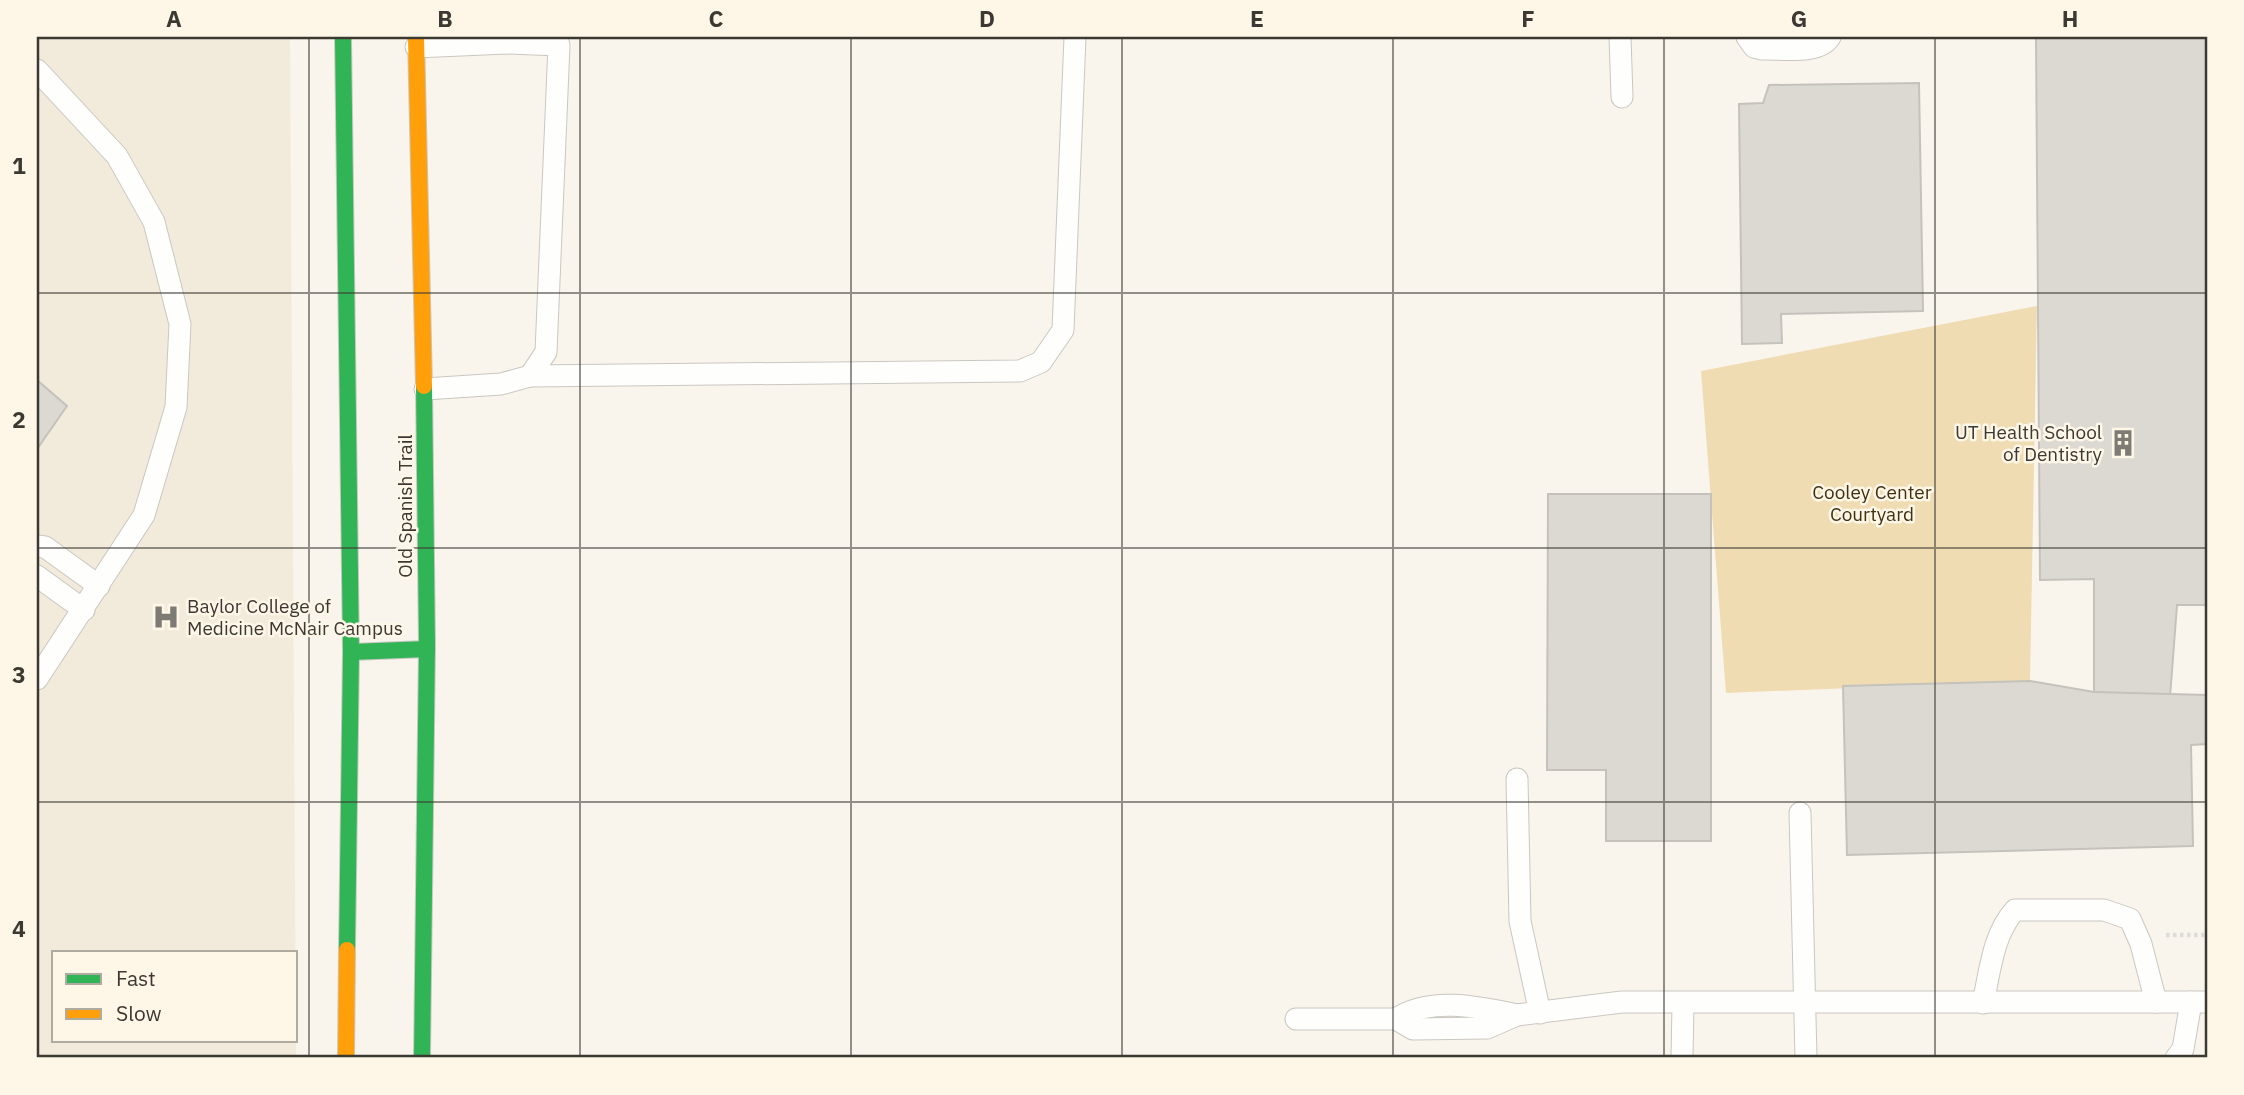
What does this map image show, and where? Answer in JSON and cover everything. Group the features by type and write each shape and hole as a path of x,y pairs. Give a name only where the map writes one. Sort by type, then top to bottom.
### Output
{"main road":[{"path":"343,37 351,652 346,1058"},
{"name":"Old Spanish Trail","path":"416,42 425,389 427,649 421,900 422,1058"},
{"path":"351,652 427,649"}],"lane":[{"path":"425,389 500,384 530,376 1020,371 1041,362 1063,330 1075,37"},
{"path":"1620,37 1622,97"},
{"path":"1747,37 1754,47 1762,49 1814,47 1826,43 1830,37"},
{"path":"416,42 559,41 546,352 530,376"},
{"path":"37,70 117,156 154,222 180,324 176,407 144,514 37,679"},
{"path":"37,546 44,547 99,586"},
{"path":"37,576 84,610"},
{"path":"1517,779 1520,920 1540,1013"},
{"path":"1800,813 1807,1058"},
{"path":"1983,1003 1998,937 2006,920 2015,910 2104,910 2130,919 2141,944 2156,1002"},
{"path":"1296,1019 1396,1019 1412,1009 1472,1006 1517,1015 1622,1002 2199,1002 2183,1049 2176,1058"},
{"path":"1682,1058 1683,1004"}],"shaded area":[{"name":"Baylor College of Medicine McNair Campus","path":"37,37 290,37 295,951 52,951 52,1042 296,1042 296,1058 37,1058"}],"green space":[{"name":"Cooley Center Courtyard","path":"2037,306 2030,681 1726,693 1701,371"}],"building":[{"name":"UT Health School of Dentistry","path":"2036,37 2207,37 2207,605 2177,605 2170,697 2094,692 2094,579 2040,580"},
{"path":"1919,83 1923,311 1781,314 1782,343 1742,344 1739,104 1763,103 1769,85"},
{"path":"37,380 67,406 37,449"},
{"path":"1548,494 1711,494 1711,841 1606,841 1606,770 1547,770"},
{"path":"2030,681 2094,692 2207,695 2207,744 2191,745 2193,846 1847,855 1843,686"}],"traffic: fast":[{"path":"343,37 351,652 347,950"},
{"path":"422,1058 427,645 424,386"},
{"path":"351,652 427,649"}],"traffic: slow":[{"path":"416,37 424,386"},
{"path":"346,1058 347,950"}],"place":[{"name":"UT Health School of Dentistry","path":"2123,443"},
{"name":"Baylor College of Medicine McNair Campus","path":"166,617"}]}
